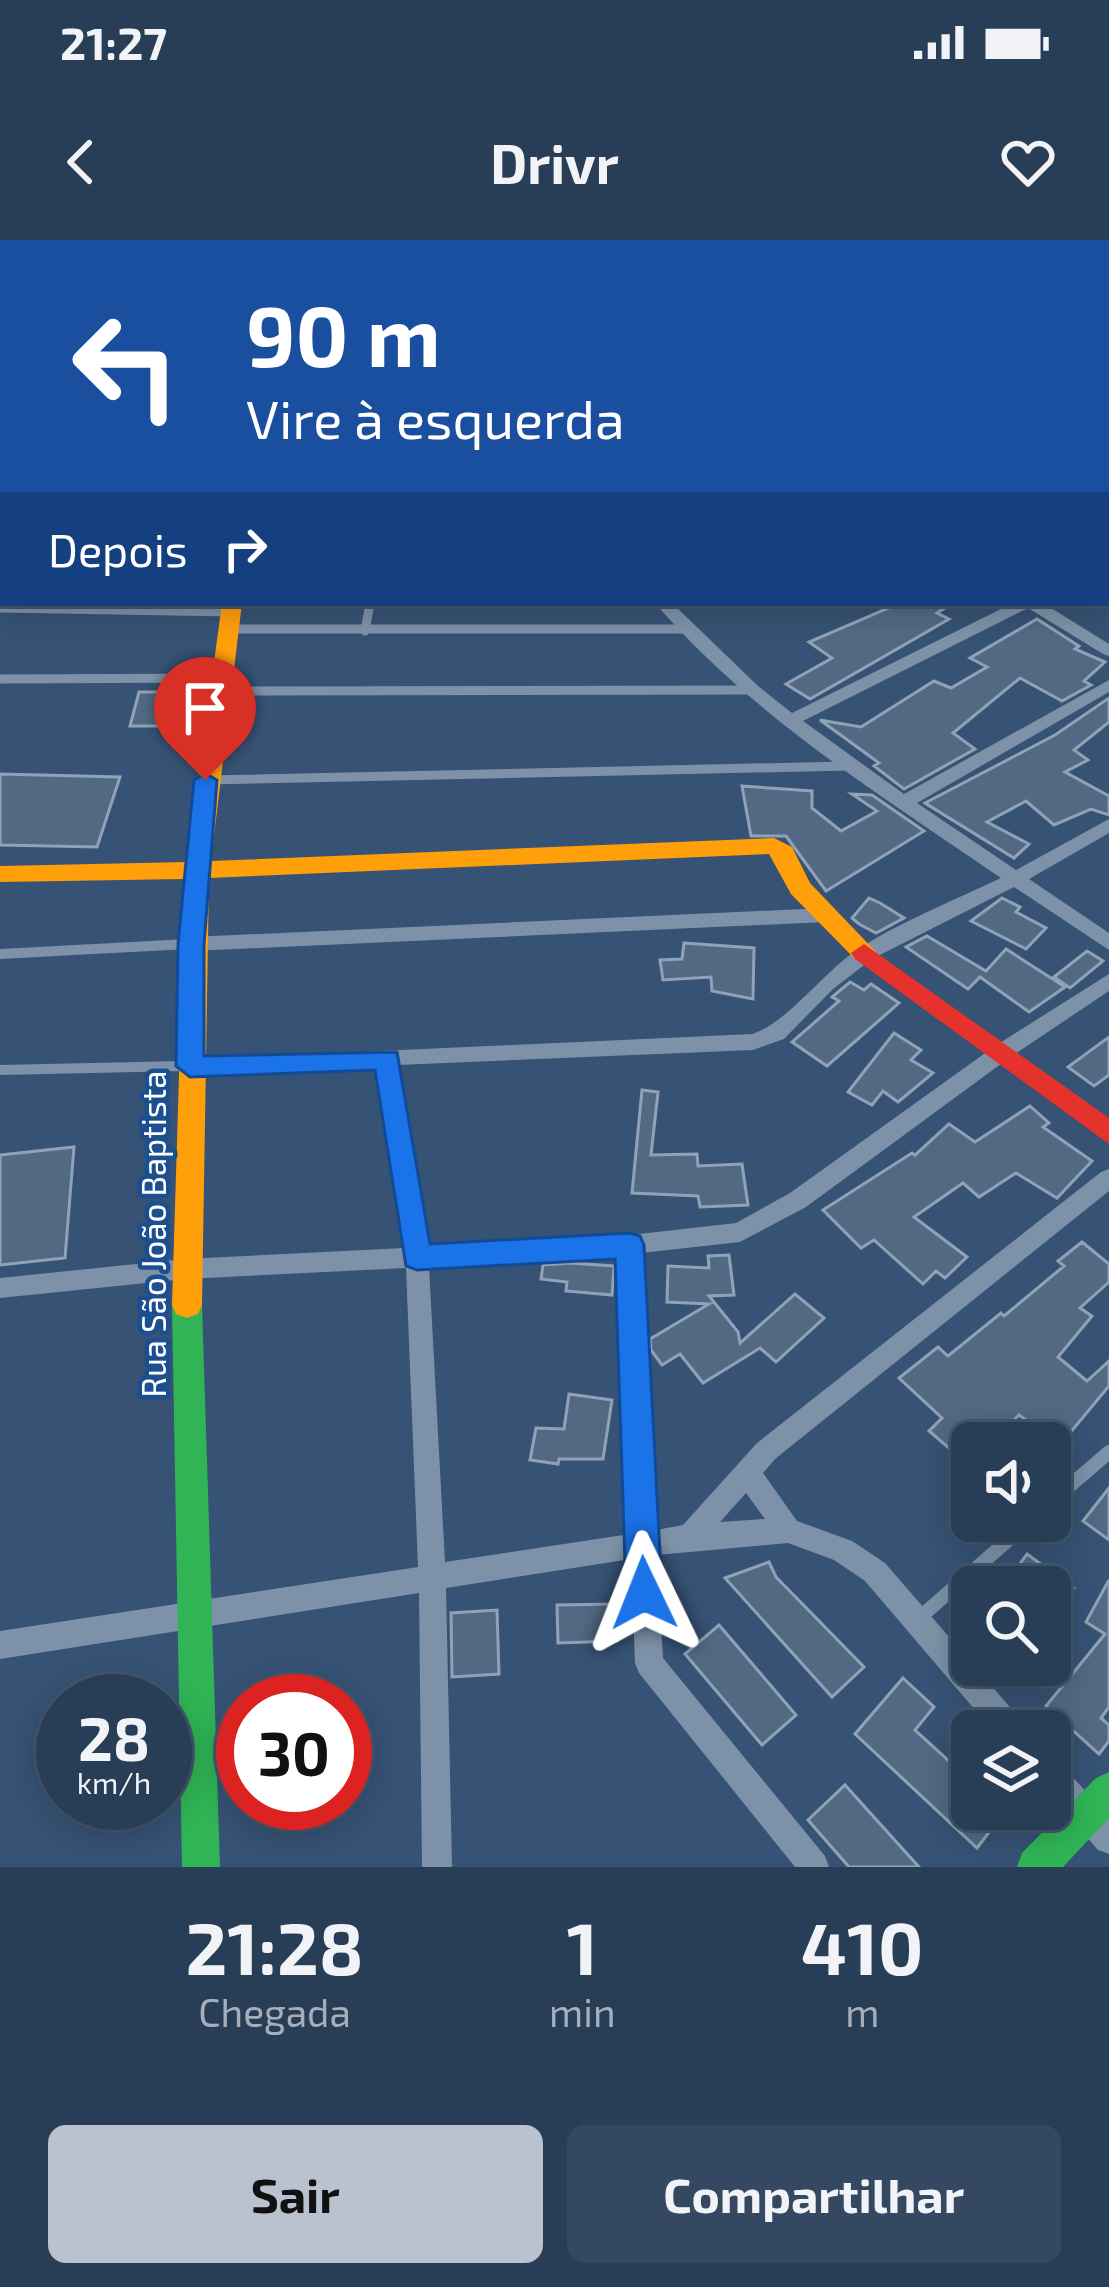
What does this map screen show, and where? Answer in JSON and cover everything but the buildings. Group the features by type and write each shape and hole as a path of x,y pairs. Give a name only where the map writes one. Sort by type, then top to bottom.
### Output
{"street":[{"path":"666,606 752,690 851,766 1109,943"},
{"path":"791,720 1022,606"},
{"path":"1033,606 1109,651"},
{"name":"Rua São João Baptista","path":"201,1867 184,1269 191,944 205,780 224,684 231,615"},
{"path":"906,801 1109,685"},
{"path":"190,1066 753,1042 777,1034 826,984 865,953 1016,878 1109,824"},
{"path":"0,874 197,873 515,852 774,846 783,853 800,888 865,953 1109,1133"},
{"path":"191,944 827,916"},
{"path":"0,1288 184,1269 629,1245 740,1232 773,1217 1109,981"},
{"path":"387,1059 417,1257 432,1580 437,1867"},
{"path":"690,1538 747,1473 822,1405 1109,1178"},
{"path":"629,1245 649,1663 814,1867"},
{"path":"747,1473 788,1530"},
{"path":"0,1645 690,1538 788,1530 842,1550 874,1572 993,1710"},
{"path":"1036,1867 1109,1791"},
{"path":"1071,1796 1109,1839"}],"lane":[{"path":"365,631 369,606"},
{"path":"0,608 231,615 365,631 691,629"},
{"path":"0,679 752,690"},
{"path":"205,780 851,766"},
{"path":"0,954 191,944"},
{"path":"0,1070 190,1066"},
{"path":"1071,1485 1109,1452"},
{"path":"914,1622 1006,1542"}],"traffic: fast":[{"path":"187,1305 201,1867"},
{"path":"1036,1867 1109,1791"}],"traffic: slow":[{"path":"187,1305 194,903 232,606"},
{"path":"0,874 774,846 783,853 800,888 864,953"}],"traffic: jam":[{"path":"864,953 1109,1133"}],"route":[{"path":"205,780 191,944 190,1066 387,1059 417,1257 629,1245 644,1593"}]}
